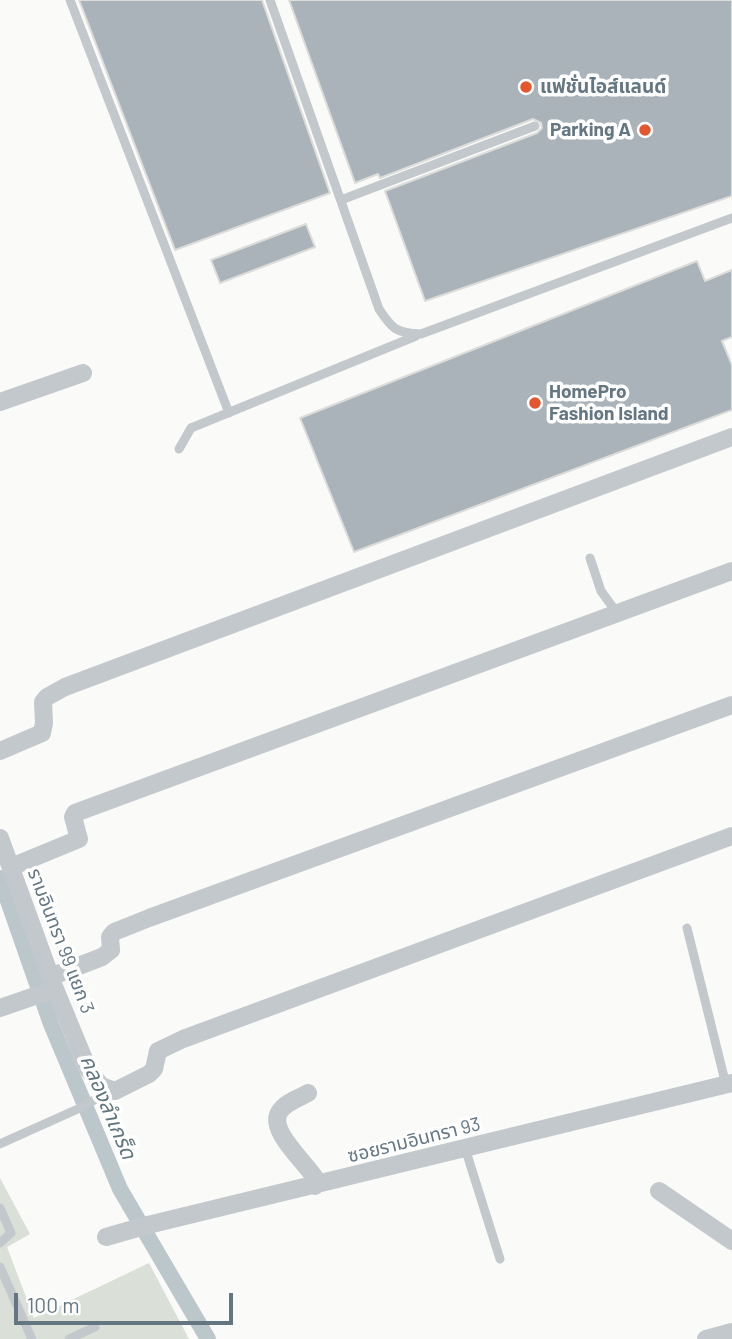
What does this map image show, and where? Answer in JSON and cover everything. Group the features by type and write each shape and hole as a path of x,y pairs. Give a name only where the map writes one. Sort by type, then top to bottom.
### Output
{"street":[{"path":"0,402 83,373"},
{"path":"0,751 42,733 43,702 65,687 732,437"},
{"path":"11,867 79,839 73,817 75,813 732,571"},
{"path":"0,1008 45,990 102,957 110,950 110,937 114,932 732,705"},
{"path":"106,1093 143,1079 154,1069 158,1051 183,1040 732,836"},
{"name":"รามอินทรา 99 แยก 3","path":"0,838 11,867 9,889 45,990 88,1069 106,1093"},
{"name":"ซอยรามอินทรา 93","path":"115,1235 729,1084"},
{"path":"308,1093 281,1110 277,1115 278,1128 287,1144 312,1172 317,1181 316,1186"},
{"path":"659,1192 732,1241"},
{"path":"706,1339 732,1332"}],"lane":[{"path":"70,0 229,413"},
{"path":"270,0 379,309 391,327 404,333 421,334"},
{"path":"341,200 536,126"},
{"path":"179,449 191,428 421,334 732,218"},
{"path":"590,558 601,591 617,614"},
{"path":"687,928 729,1084"},
{"path":"0,1144 80,1108 106,1093"},
{"path":"465,1149 500,1259"},
{"path":"0,1208 11,1233 0,1243"},
{"path":"0,1267 32,1339"},
{"path":"69,1339 94,1327"}],"shaded area":[{"path":"0,1178 30,1234 7,1247 34,1318 149,1263 189,1339 0,1339"}],"building":[{"path":"79,0 262,0 330,193 175,250"},
{"name":"แฟชั่นไอส์แลนด์","path":"289,0 732,0 732,196 425,301 385,191 537,133 542,128 541,123 533,119 380,178 378,174 355,183"},
{"path":"306,224 315,247 220,283 211,260"},
{"name":"HomePro Fashion Island","path":"697,261 705,281 732,270 732,337 722,341 732,365 732,410 354,552 300,418"}],"waterway":[{"name":"คลองลำเกร็ด","path":"0,878 51,1024 120,1189 208,1339"}],"place":[{"name":"แฟชั่นไอส์แลนด์","path":"526,87"},
{"name":"Parking A","path":"645,130"},
{"name":"HomePro Fashion Island","path":"535,403"}]}
